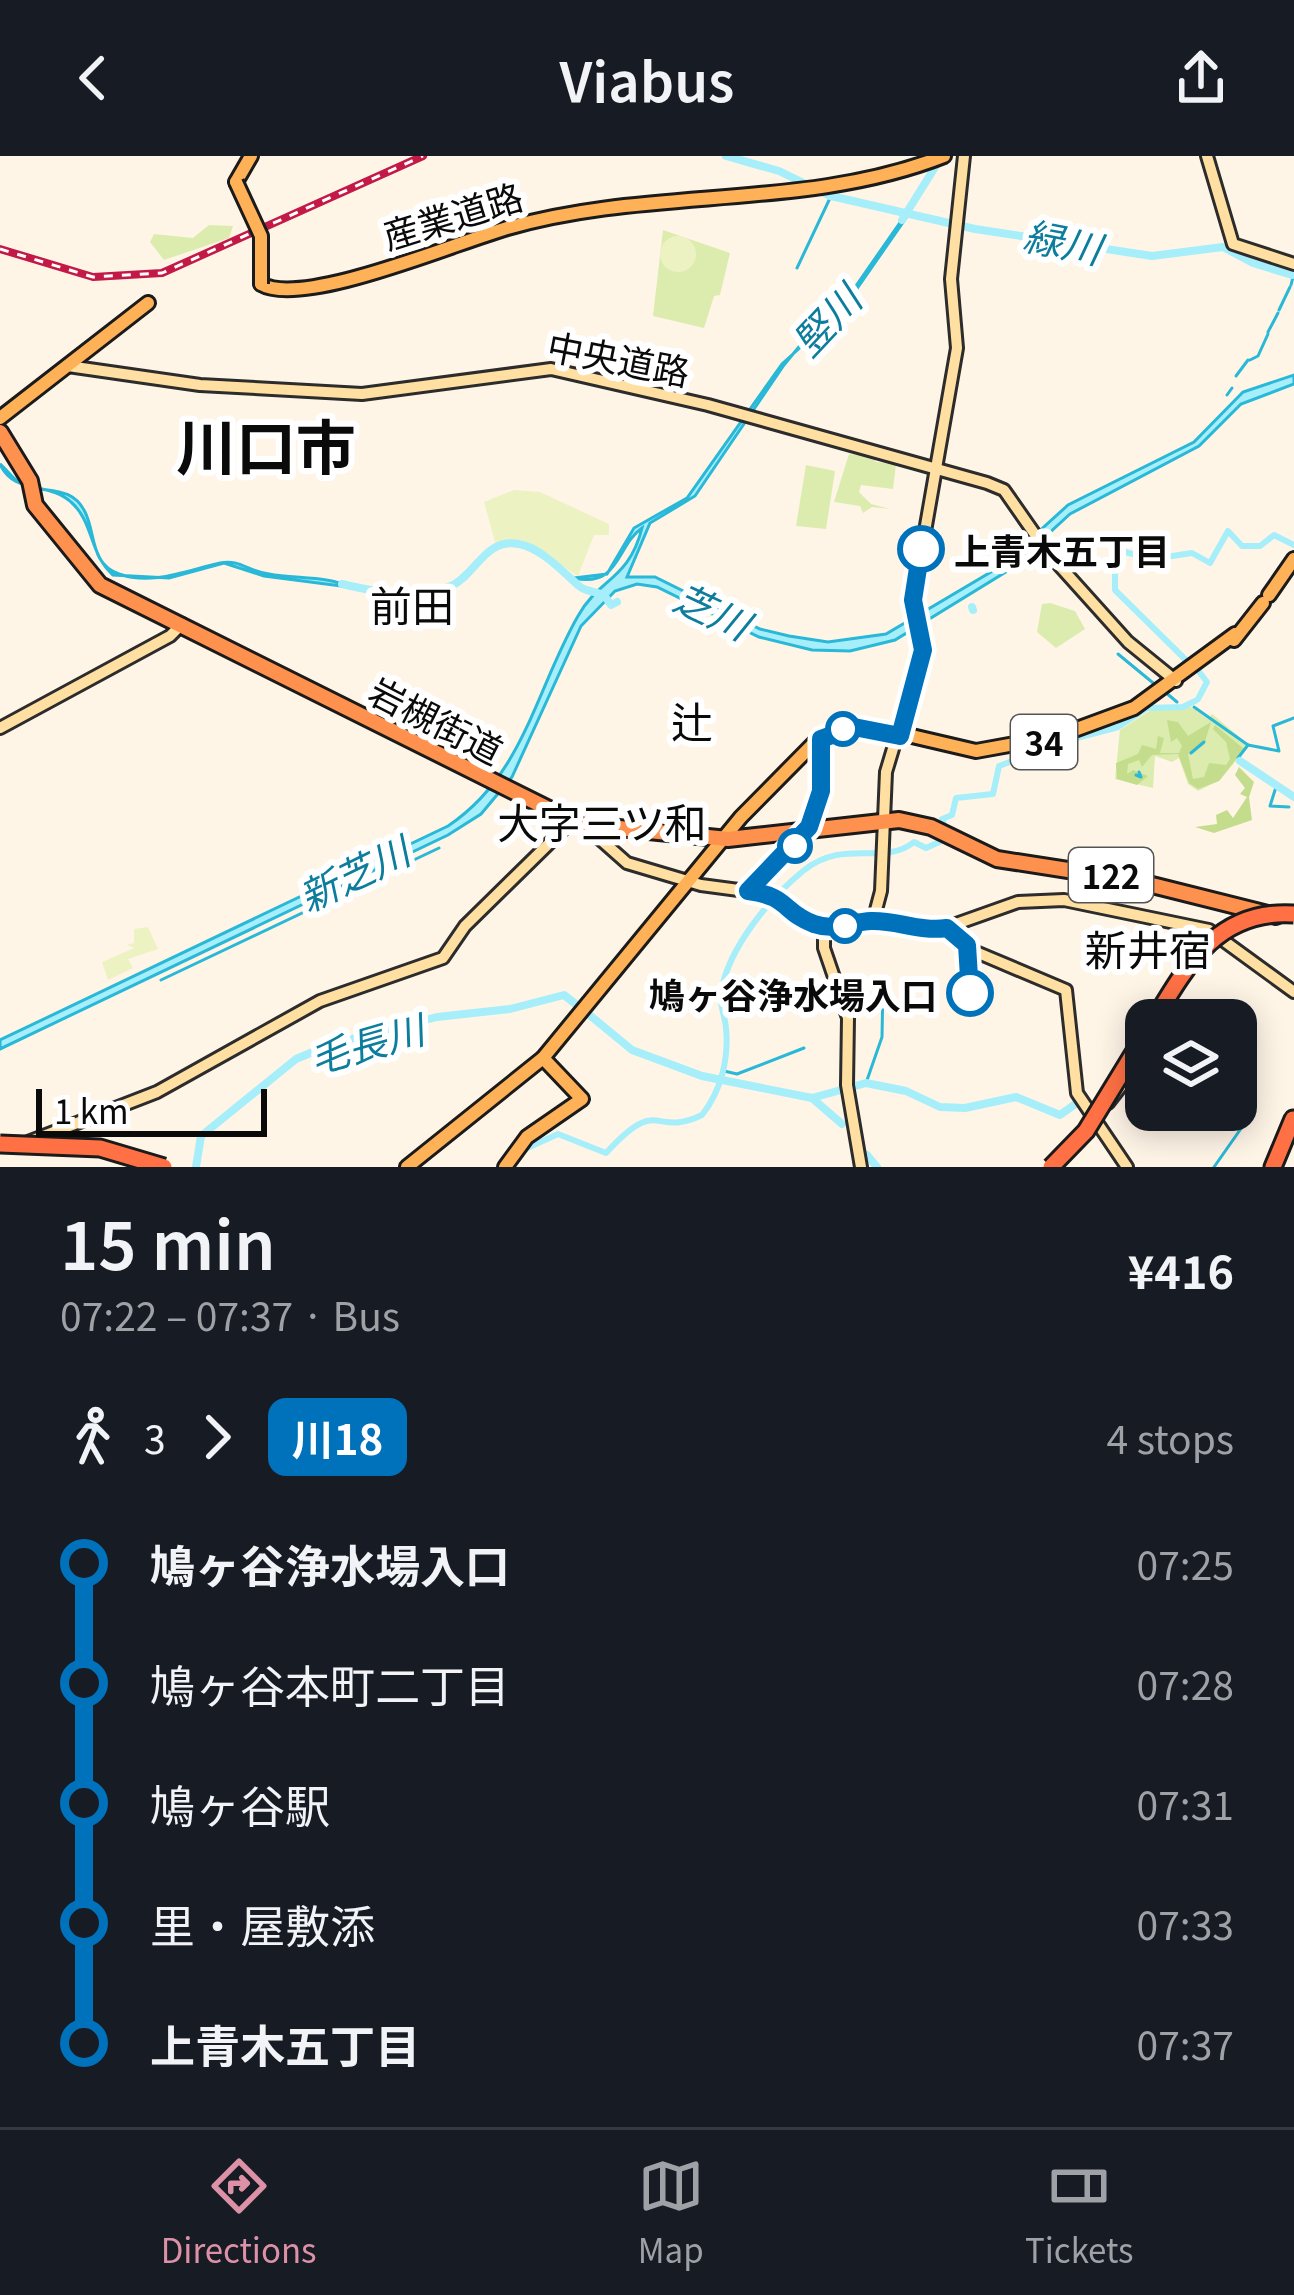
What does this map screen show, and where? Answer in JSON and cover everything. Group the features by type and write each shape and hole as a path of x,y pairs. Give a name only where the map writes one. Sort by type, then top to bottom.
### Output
{"highway":[{"name":"岩槻街道","path":"2,422 38,509 97,582 581,822 721,845 884,818 920,821 997,857 1120,876 1280,915"},
{"path":"1220,933 1280,915"},
{"path":"1170,999 1192,962 1220,933 1257,918 1280,915"},
{"path":"1170,999 1197,951 1218,932 1280,915"},
{"path":"1170,999 1186,970"},
{"path":"1165,999 1186,970"},
{"path":"1053,1167 1086,1131 1125,1072"},
{"path":"1053,1167 1125,1075"},
{"path":"1278,1165 1294,1125"},
{"path":"8,1145 100,1152 160,1167"},
{"path":"8,1145 88,1147 160,1167"}],"main road":[{"name":"産業道路","path":"251,156 236,182 262,239 261,286 314,288 588,207 855,185 942,157"},
{"path":"873,921 879,903 886,772 923,644 913,600 957,348 951,285 964,156"},
{"path":"1207,156 1233,244 1294,264"},
{"path":"2,422 148,303"},
{"name":"中央道路","path":"68,366 200,386 355,394 547,368 748,416 934,468 1000,488 1047,551 1126,640 1175,681"},
{"path":"1207,658 1238,637 1294,556"},
{"path":"0,728 182,625"},
{"name":"34","path":"544,1059 775,783 831,730 860,725 967,750 1007,748 1104,723 1175,681 1236,635"},
{"path":"8,1145 50,1138 173,1084 320,1001 443,958 465,926 581,822 627,863 690,882 778,896 798,916 824,926 873,921 913,930 947,928 1018,902 1049,899 1220,933 1294,992"},
{"path":"824,926 824,948 848,1018 848,1088 861,1167"},
{"path":"947,928 976,952 1066,990 1076,1089 1127,1167"},
{"path":"1186,970 1220,933"},
{"path":"408,1167 544,1059 582,1099 527,1137 505,1167"},
{"path":"1053,1167 1094,1121 1125,1073"},
{"path":"1094,1121 1125,1073"},
{"path":"50,1138 118,1150 160,1167"}],"green space":[{"path":"209,225 233,226 229,238 164,260 150,242 154,234 193,238"},
{"path":"663,230 730,253 720,295 714,296 704,328 653,316"},
{"path":"678,236 691,241 696,254 691,267 678,272 665,267 660,254 665,241"},
{"path":"871,452 876,462 896,464 893,489 861,485 859,492 871,504 890,509 872,507 863,513 860,506 834,502 849,454 869,457"},
{"path":"806,465 835,471 826,529 796,526"},
{"path":"514,490 540,492 609,524 609,535 594,535 578,576 521,540 495,542 484,502"},
{"path":"1042,604 1075,611 1085,629 1056,648 1037,632"},
{"path":"1191,707 1208,719 1212,714 1249,745 1220,780 1198,791 1188,784 1179,758 1172,762 1155,756 1153,788 1115,779 1120,730 1151,710"},
{"path":"1167,720 1178,722 1188,736 1211,722 1204,745 1188,754 1193,779 1204,777 1209,763 1226,765 1230,759 1215,725 1244,749 1219,781 1198,789 1189,783 1178,754 1152,755 1142,767 1139,760 1128,764 1127,774 1133,770 1148,776 1137,785 1117,779 1116,763 1138,754 1142,745 1156,749 1158,736 1164,738 1160,753 1179,753 1182,746 1177,738 1171,742"},
{"path":"1239,767 1254,782 1249,797 1252,820 1214,833 1195,827 1217,824 1216,815 1227,810 1233,818 1247,797 1240,794 1245,788 1235,775"},
{"path":"148,927 158,949 128,959 133,968 108,980 102,962 134,948 127,945 134,943 134,929"}],"water":[{"path":"906,214 838,316 821,329 835,316"},
{"name":"新芝川","path":"793,354 695,496 650,523 627,577 655,577 760,629 828,642 886,634 1001,566 1068,505 1194,442 1243,392 1294,375 1294,384 1241,404 1199,446 1070,514 1009,570 895,640 850,651 812,650 759,637 657,587 637,584 615,591 581,626 512,777 481,814 448,835 0,1049 0,1040 448,826 474,805 511,757 578,616 622,569 642,528 608,572 634,528 687,498"},
{"path":"44,489 64,493 79,503 96,551 78,510"},
{"path":"227,562 261,573 322,579 349,587 264,576 224,563 158,577"}],"waterway":[{"name":"緑川","path":"726,156 779,171 830,196"},
{"name":"竪川","path":"902,220 942,156"},
{"path":"797,268 831,196"},
{"name":"緑川","path":"831,196 975,229 1152,256 1223,247 1292,275"},
{"name":"緑川","path":"1262,265 1294,270"},
{"path":"1291,285 1293,277"},
{"path":"1279,310 1290,287"},
{"path":"1268,332 1278,313"},
{"path":"1250,360 1258,356 1268,334"},
{"path":"1236,376 1248,360"},
{"path":"1227,395 1232,388"},
{"path":"1191,665 1115,590 1115,560 1125,552 1152,559 1192,553 1210,563 1228,531 1242,546 1260,546 1274,535 1294,545"},
{"name":"芝川","path":"342,584 397,594 438,591 460,581 489,551 507,543 527,546 582,588 604,595 611,605 617,602"},
{"path":"1118,654 1158,687"},
{"path":"1197,669 1207,682 1198,699"},
{"path":"1165,692 1177,702"},
{"path":"1118,727 1147,708 1183,707 1195,701"},
{"path":"1194,707 1248,745 1238,758"},
{"path":"1248,745 1279,751 1273,726 1294,718"},
{"path":"1065,741 1115,728"},
{"path":"1191,753 1204,742"},
{"path":"945,827 942,819 952,815 956,798 993,794 999,766 1060,743"},
{"path":"1240,761 1294,797"},
{"path":"1136,775 1141,777 1139,772"},
{"path":"1276,787 1270,806 1289,807"},
{"path":"523,1150 558,1134 606,1153 647,1121 674,1123 702,1115 725,1063 721,996 725,975 741,941 764,910 790,882 819,861 848,853 889,852 914,842 926,848 946,839"},
{"name":"新芝川","path":"161,980 439,848"},
{"path":"866,1083 882,1037 883,984"},
{"name":"毛長川","path":"196,1167 201,1136 296,1059 332,1044 437,1017 510,1009 564,995 582,1009"},
{"name":"毛長川","path":"587,1013 632,1050 702,1076 812,1098 866,1083 906,1091 940,1107 965,1108 1016,1097 1060,1115 1081,1100"},
{"path":"724,1071 737,1074 804,1048"},
{"path":"812,1098 842,1124"},
{"path":"1214,1167 1239,1131"},
{"path":"867,1155 877,1167"}],"railway":[{"path":"0,249 93,277 162,273 423,156"}],"bus line":[{"name":"川18","path":"921,549 913,600 923,650 900,736 854,727 821,739 821,791 809,827 748,891 777,895 798,916 824,926 873,921 913,930 947,928 967,945 970,993"}],"place":[{"name":"上青木五丁目","path":"921,549"},
{"name":"鳩ヶ谷浄水場入口","path":"970,993"}],"district":[{"name":"川口市","path":"266,443"},
{"name":"前田","path":"412,603"},
{"name":"辻","path":"692,719"},
{"name":"大字三ツ和","path":"602,820"},
{"name":"新井宿","path":"1148,947"}]}
